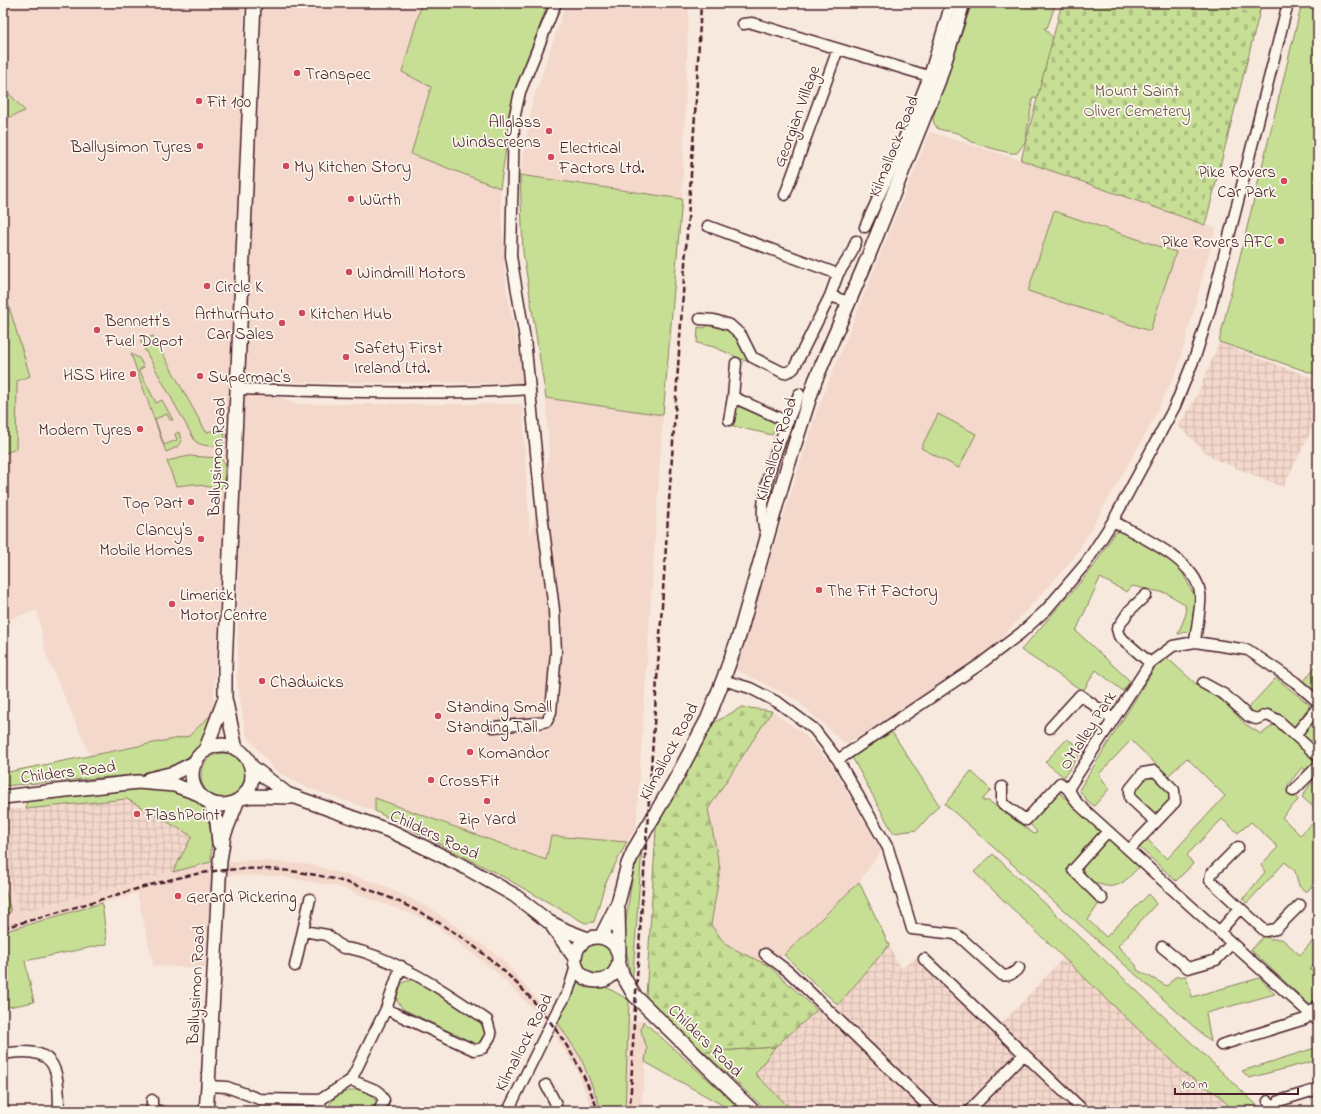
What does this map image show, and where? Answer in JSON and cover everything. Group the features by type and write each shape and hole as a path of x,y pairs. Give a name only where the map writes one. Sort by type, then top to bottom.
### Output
{"main road":[{"name":"Ballysimon Road","path":"236,749 225,698 227,595 254,3"},
{"name":"Kilmallock Road","path":"601,937 618,903 628,864 635,848 674,782 708,718 723,680 739,636 784,478 815,381 849,302 899,165 963,3"},
{"name":"Ballysimon Road","path":"205,751 225,698"},
{"path":"224,745 236,749 245,756 251,766 251,785 239,800 223,805 210,802 199,794 193,778 196,762 205,751 224,745"},
{"name":"Childers Road","path":"3,797 138,782 174,773 196,762"},
{"name":"Childers Road","path":"251,766 279,789 296,798 392,832 463,866 514,895 549,922 566,932 588,939"},
{"name":"Childers Road","path":"138,782 174,785 199,794"},
{"name":"Childers Road","path":"239,800 252,796 296,798"},
{"name":"Ballysimon Road","path":"206,1111 220,861 224,835 239,800"},
{"name":"Ballysimon Road","path":"210,802 217,822 220,861"},
{"name":"Kilmallock Road","path":"618,903 619,958"},
{"name":"Childers Road","path":"549,922 569,947 576,962"},
{"path":"601,937 612,942 619,958 612,977 602,981 591,981 585,978 576,962 578,949 588,939 601,937"},
{"name":"Childers Road","path":"619,958 622,974 634,995 754,1111"},
{"name":"Childers Road","path":"602,981 611,983 634,995"}],"street":[{"path":"493,727 538,723 547,720 552,712 556,652 554,610 542,514 525,339 511,256 513,133 520,92 556,3"},
{"path":"934,78 951,3"},
{"path":"838,760 979,665 1021,633 1046,610 1086,563 1113,521 1175,406 1196,354 1210,309 1288,3"},
{"name":"Georgian Village","path":"743,24 752,23 934,78"},
{"name":"Georgian Village","path":"785,195 838,49"},
{"path":"865,227 899,165"},
{"path":"708,226 838,274"},
{"path":"700,319 714,320 730,326 741,335 752,357 777,370 788,372 794,368 830,296 838,274 851,254 856,240"},
{"path":"830,296 849,302"},
{"path":"729,420 736,363"},
{"path":"237,389 350,393 470,393 530,389"},
{"path":"768,538 763,527 763,517 769,474 780,438 799,394"},
{"path":"733,397 788,422"},
{"path":"769,474 784,478"},
{"path":"1113,521 1175,556 1192,575 1200,593 1195,642"},
{"path":"1146,595 1129,611 1117,629 1119,636 1150,663"},
{"name":"O'Malley Park","path":"1318,702 1295,682 1248,650 1195,642 1173,646 1150,663 1068,789 1077,803 1318,1021"},
{"path":"723,680 750,688 779,703 814,729 838,760 888,848 912,929 955,934 962,938 1002,975 1011,975 1019,968"},
{"path":"1203,683 1224,695 1248,716 1256,719 1267,715 1278,720 1318,756"},
{"path":"1050,728 1080,695 1113,719"},
{"path":"1295,735 1318,708"},
{"path":"1293,791 1318,766"},
{"path":"1129,850 1156,822 1175,802 1174,790 1155,771 1143,773 1130,789 1130,798 1156,822"},
{"path":"1002,787 1002,803 1026,820 1060,783 1068,789"},
{"path":"1102,899 1073,870 1108,831"},
{"path":"1238,847 1211,874 1210,880 1265,931 1276,929 1300,905"},
{"path":"295,966 310,900"},
{"path":"1219,932 1240,908"},
{"path":"303,930 327,935 343,948 353,948 401,966 438,986 487,1020 491,1035 483,1048 474,1050 386,1009"},
{"path":"1162,947 1188,968 1216,960 1232,944"},
{"path":"765,954 789,972 934,1111"},
{"path":"924,959 1084,1111"},
{"name":"Kilmallock Road","path":"508,1111 558,1009 568,992 576,962"},
{"path":"208,1086 227,1087 259,1099 320,1100 351,1080 386,1009 401,966"},
{"path":"1221,1045 1305,1019 1318,1005"},
{"path":"3,1054 21,1051 33,1052 41,1055 52,1064 57,1073 59,1082 59,1111"},
{"path":"970,1111 1024,1054"},
{"path":"351,1080 378,1091 384,1100 379,1111"},
{"path":"546,1085 556,1109"},
{"path":"1268,1101 1279,1106 1318,1089"},
{"path":"152,1100 152,1111 160,1111"},
{"path":"320,1100 321,1111"}],"shaded area":[{"path":"3,3 244,3 238,255 213,713 189,736 90,755 46,654 37,610 3,621 3,454 16,449 17,381 29,376 3,287 3,121 25,111 3,87"},
{"path":"261,3 422,3 402,72 431,87 411,153 500,188 506,288 525,383 243,382 296,404 522,404 530,538 549,453 546,398 663,415 636,828 627,842 551,836 546,860 375,798 375,811 303,786 276,771 246,735 237,680 242,381 259,68"},
{"path":"566,3 689,3 682,199 520,175 532,104"},
{"path":"930,132 1021,160 1205,225 1216,227 1178,368 1148,430 1074,558 988,653 886,722 845,744 798,701 735,669 818,408"},
{"path":"1219,343 1318,380 1318,417 1283,487 1212,458 1178,426 1196,398"},
{"path":"772,711 804,734 831,764 881,851 859,882 784,955 769,966 726,945 711,925 720,869 708,809"},
{"path":"127,799 192,836 173,872 18,913 3,852 3,809 26,809"},
{"path":"3,852 19,913 211,862 209,874 223,875 221,893 210,896 205,968 154,966 137,893 3,932"},
{"path":"256,860 311,865 380,884 433,910 501,958 549,1013 544,1020 494,970 430,921 339,887 280,876 223,875 223,862"},
{"path":"889,945 900,968 925,952 1000,1026 1064,957 1184,1073 1220,1096 1233,1111 793,1111 755,1074 775,1047 817,1010 838,1005"},
{"path":"643,1021 641,1031 647,1048 641,1111 625,1111 628,1022"},
{"path":"558,1023 581,1058 602,1111 593,1111 576,1068 552,1030"}],"green space":[{"path":"422,3 548,3 514,96 500,188 411,154 431,87 402,72"},
{"path":"972,3 1056,3 1047,28 1044,28 1053,38 1040,101 1033,97 1025,142 1017,153 1010,153 972,142 958,133 938,129 934,123 933,118"},
{"name":"Mount Saint Oliver Cemetery","path":"1062,3 1262,3 1205,225 1021,160"},
{"name":"Pike Rovers AFC","path":"1302,3 1318,3 1318,375 1219,342"},
{"path":"3,87 25,111 3,120"},
{"path":"520,175 682,199 663,415 546,398 523,252"},
{"path":"1054,211 1176,252 1150,331 1028,291"},
{"path":"3,287 30,376 17,381 16,449 3,454"},
{"path":"708,323 730,332 738,340 748,362 714,347 697,343 698,327 705,328"},
{"path":"153,336 206,432 225,428 224,444 209,446 195,441 140,341"},
{"path":"131,354 139,358 144,367 139,370 156,403 162,400 173,420 170,420 167,414 155,419 164,445 177,440 175,434 179,432 181,441 177,447 166,452"},
{"path":"737,403 766,416 766,419 778,424 772,435 733,426"},
{"path":"938,414 976,434 959,468 921,448"},
{"path":"189,456 220,458 225,464 224,486 219,489 194,484 176,486 167,461"},
{"path":"1122,531 1155,548 1181,570 1195,597 1191,631 1178,634 1186,614 1185,604 1166,593 1132,586 1127,592 1100,578 1076,631 1130,681 1123,691 1096,670 1083,691 1021,650 1092,569 1115,532"},
{"path":"1166,657 1196,684 1223,701 1245,724 1261,734 1274,725 1306,747 1315,757 1314,763 1306,771 1302,767 1288,785 1298,800 1282,817 1300,835 1313,823 1318,827 1318,881 1306,892 1299,886 1295,871 1285,862 1247,903 1243,899 1265,872 1261,865 1278,847 1251,822 1238,833 1222,819 1187,855 1193,864 1176,881 1139,847 1146,838 1167,859 1225,796 1187,758 1168,776 1131,740 1099,774 1109,789 1094,806 1079,790 1159,661"},
{"path":"1318,663 1318,698 1301,685"},
{"path":"1276,678 1310,705 1295,727 1285,723 1268,710 1255,716 1248,708"},
{"path":"742,707 772,711 708,809 720,869 711,925 726,945 769,966 817,1010 775,1047 704,1052 646,997 656,828 710,725"},
{"path":"213,713 202,742 188,757 168,769 144,774 3,786 3,773 189,736"},
{"path":"1318,713 1318,749 1305,737 1302,730"},
{"path":"892,732 939,805 917,830 893,833 852,757"},
{"path":"1067,739 1083,749 1064,777 1045,762"},
{"path":"229,753 241,759 246,767 246,785 241,793 233,798 219,799 207,793 202,785 201,771 207,759 215,754"},
{"path":"971,771 991,790 983,801 989,801 1034,834 1037,832 1030,824 1057,792 1061,794 1101,832 1070,870 1099,903 1088,920 1106,937 1149,894 1156,904 1118,946 1136,965 1137,970 1167,986 1175,977 1186,976 1192,997 1260,978 1275,994 1206,1013 1211,1042 945,804"},
{"path":"1318,772 1318,811 1302,797"},
{"path":"1145,775 1152,775 1171,794 1167,804 1162,809 1152,813 1135,795 1134,789"},
{"path":"151,785 183,795 194,800 202,807 207,816 210,827 211,862 173,872 192,836 127,799 26,809 27,799"},
{"path":"375,798 546,860 551,836 627,842 605,884 594,922 585,923 500,875 375,811"},
{"path":"1108,836 1139,867 1131,876 1114,886 1104,886 1094,882 1083,870 1082,865"},
{"path":"642,849 632,985 624,935 633,871"},
{"path":"993,854 1263,1111 1233,1111 1220,1096 1184,1073 974,872"},
{"path":"3,881 11,912 3,914"},
{"path":"859,882 889,945 838,1005 784,955"},
{"path":"102,903 107,944 25,961 34,1002 3,1008 3,932"},
{"path":"1318,935 1318,961 1310,969 1318,977 1318,996 1311,1006 1251,950 1264,936 1271,939 1282,939 1300,955"},
{"path":"594,942 600,942 604,943 611,949 614,959 613,966 607,973 600,976 594,976 590,975 583,969 580,962 580,956 581,952 587,945"},
{"path":"415,979 480,1022 486,1033 484,1042 475,1044 403,1009 397,1001 397,988 404,982"},
{"path":"576,981 586,988 606,987 629,1000 625,1111 602,1111 581,1058 558,1023"},
{"path":"643,1021 742,1111 733,1111 645,1062 647,1048 641,1031"},
{"path":"775,1047 755,1074 793,1111 767,1111 704,1052"},
{"path":"1318,1047 1318,1060 1249,1078 1242,1071"},
{"path":"358,1089 372,1096 376,1102 374,1111 327,1111 332,1101 339,1095"}],"railway":[{"path":"630,1111 634,1022 696,100 701,3"},
{"path":"3,928 158,883 212,871 284,870 342,881 398,901 451,930 499,966 540,1009 574,1058 598,1111"}],"place":[{"name":"Transpec","path":"297,73"},
{"name":"Fit 100","path":"199,101"},
{"name":"Allglass Windscreens","path":"549,131"},
{"name":"Ballysimon Tyres","path":"200,146"},
{"name":"Electrical Factors Ltd.","path":"551,157"},
{"name":"My Kitchen Story","path":"286,166"},
{"name":"Pike Rovers Car Park","path":"1284,181"},
{"name":"Würth","path":"351,199"},
{"name":"Pike Rovers AFC","path":"1281,241"},
{"name":"Windmill Motors","path":"349,272"},
{"name":"Circle K","path":"207,286"},
{"name":"Kitchen Hub","path":"302,313"},
{"name":"ArthurAuto Car Sales","path":"282,323"},
{"name":"Bennett's Fuel Depot","path":"97,330"},
{"name":"Safety First Ireland Ltd.","path":"346,357"},
{"name":"HSS Hire","path":"133,374"},
{"name":"Supermac's","path":"200,376"},
{"name":"Modern Tyres","path":"140,429"},
{"name":"Top Part","path":"191,502"},
{"name":"Clancy's Mobile Homes","path":"201,539"},
{"name":"The Fit Factory","path":"819,590"},
{"name":"Limerick Motor Centre","path":"172,604"},
{"name":"Chadwicks","path":"262,681"},
{"name":"Standing Small Standing Tall","path":"438,716"},
{"name":"Komandor","path":"470,752"},
{"name":"CrossFit","path":"431,780"},
{"name":"Zip Yard","path":"487,801"},
{"name":"FlashPoint","path":"137,814"},
{"name":"Gerard Pickering","path":"178,896"}]}
